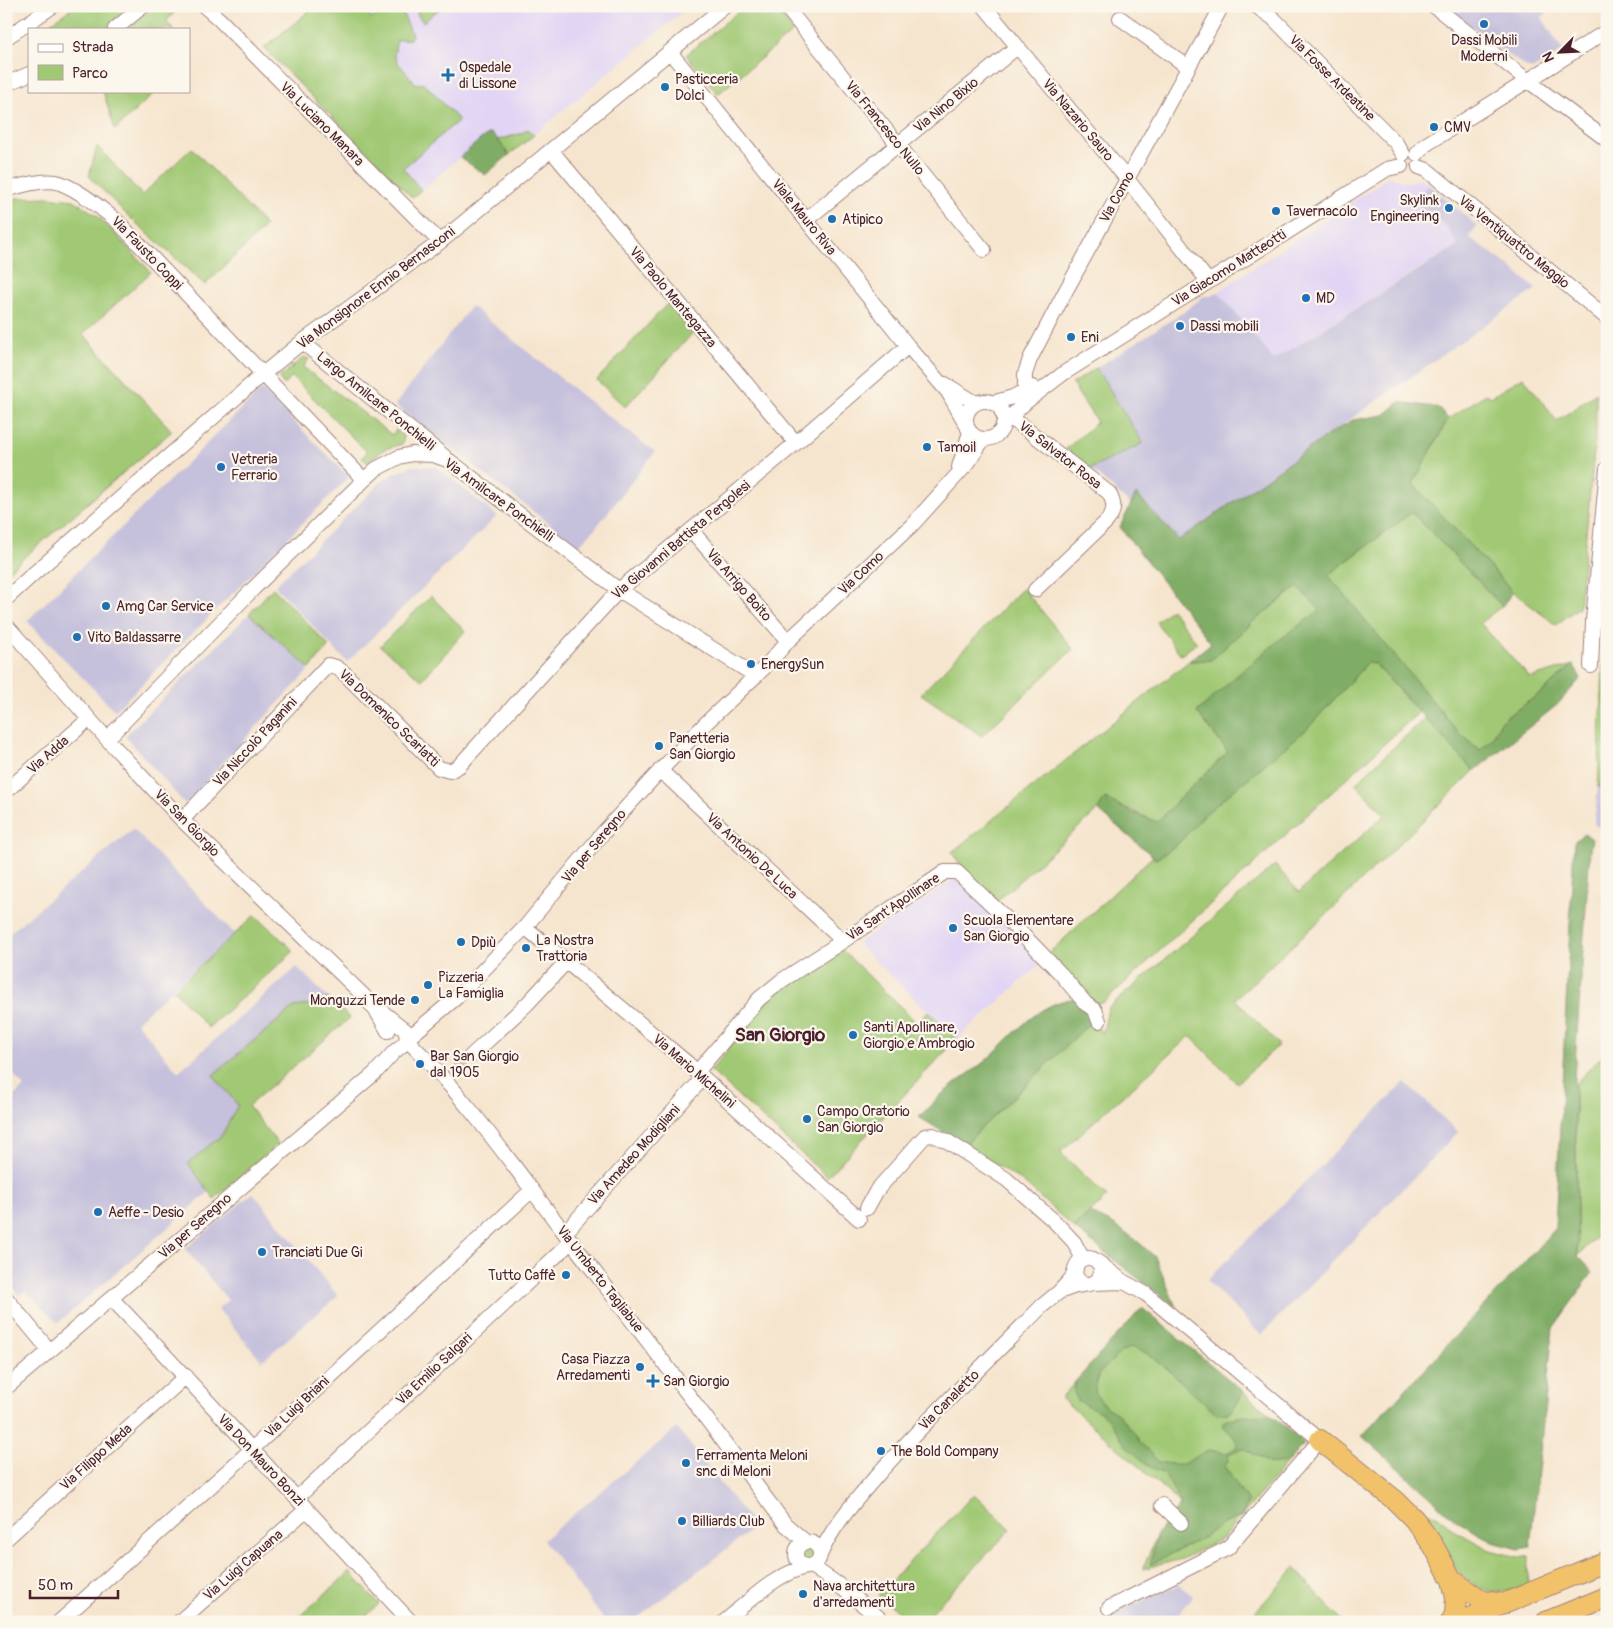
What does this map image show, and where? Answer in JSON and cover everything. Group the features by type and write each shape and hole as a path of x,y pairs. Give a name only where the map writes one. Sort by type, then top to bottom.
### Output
{"highway":[{"path":"1320,1440 1396,1501 1414,1519 1433,1545 1452,1580 1456,1598 1455,1614 1451,1622"},
{"path":"1460,1622 1607,1561"},
{"path":"1452,1580 1483,1601 1504,1604"},
{"path":"1546,1622 1607,1597"}],"street":[{"path":"6,38 53,6"},
{"path":"116,28 143,6"},
{"name":"Via Luciano Manara","path":"204,6 440,242"},
{"name":"Via Monsignore Ennio Bernasconi","path":"6,599 263,374 302,342 440,242 725,6"},
{"name":"Via Francesco Nullo","path":"785,6 984,250"},
{"name":"Via Nazario Sauro","path":"984,6 1127,179 1208,281"},
{"name":"Via Como","path":"1025,392 1025,374 1030,359 1222,6"},
{"name":"Via Fosse Ardeatine","path":"1256,6 1273,18 1396,143 1410,160"},
{"path":"1434,6 1527,80 1607,140"},
{"path":"1120,18 1188,67"},
{"name":"Via Giacomo Matteotti","path":"1001,414 1387,169 1410,160 1425,145 1607,31"},
{"name":"Via Nino Bixio","path":"806,220 1017,47"},
{"name":"Viale Mauro Riva","path":"670,52 908,346 940,381 968,428"},
{"path":"6,84 28,74"},
{"name":"Via Paolo Mantegazza","path":"551,150 796,443"},
{"name":"Via Ventiquattro Maggio","path":"1410,160 1427,170 1607,318"},
{"name":"Via Fausto Coppi","path":"6,190 28,183 59,182 85,196 116,220 263,374"},
{"name":"Largo Amilcare Ponchielli","path":"302,342 450,461"},
{"name":"Via Giovanni Battista Pergolesi","path":"450,771 459,766 619,590 796,443 908,346"},
{"path":"263,374 364,480"},
{"name":"Via Giacomo Matteotti","path":"1001,414 1002,401 1060,375"},
{"name":"Viale Mauro Riva","path":"940,381 976,403"},
{"path":"983,402 1001,414 1000,432 995,436 985,439 975,437 968,428 966,417 968,411 976,403 983,402"},
{"name":"Via Salvator Rosa","path":"1001,414 1025,428 1109,493 1113,501 1112,514 1100,528 1035,590"},
{"name":"Via Como","path":"955,477 968,428"},
{"name":"Via Como","path":"760,671 788,641 912,525 968,463 985,439"},
{"name":"Via Amilcare Ponchielli","path":"107,739 364,480 388,462 412,454 433,455 450,461 619,590 760,671"},
{"path":"1591,666 1592,621 1607,469"},
{"name":"Via Arrigo Boito","path":"691,530 788,641"},
{"name":"Via San Giorgio","path":"6,599 10,630 89,719 182,820 370,1002 400,1037"},
{"name":"Via Domenico Scarlatti","path":"328,665 344,672 439,768 450,771"},
{"name":"Via Niccolò Paganini","path":"182,820 328,665"},
{"name":"Via per Seregno","path":"6,1388 375,1073 384,1064 400,1037 424,1024 457,997 524,927 603,833 660,770 760,671"},
{"name":"Via Adda","path":"6,791 89,719"},
{"name":"Via Antonio De Luca","path":"660,770 843,941"},
{"name":"Via Sant'Apollinare","path":"700,1075 759,999 781,981 945,872 957,872 1008,919 1061,974 1081,999 1094,1010 1099,1021"},
{"name":"Via Mario Michelini","path":"524,927 863,1214 877,1190 924,1136 933,1135 947,1141 980,1162 1022,1192 1074,1242 1079,1264"},
{"path":"471,1056 527,1004 566,962"},
{"name":"Via Umberto Tagliabue","path":"400,1037 449,1077 488,1134 802,1548"},
{"name":"Via Amedeo Modigliani","path":"568,1237 700,1075"},
{"name":"Via Luigi Briani","path":"59,1622 251,1450 532,1190"},
{"name":"Via Emilio Salgari","path":"297,1498 568,1237"},
{"path":"1098,1262 1100,1274 1096,1281 1090,1283 1080,1281 1077,1278 1079,1264 1091,1258 1098,1262 1124,1282 1146,1294 1320,1440 1228,1548 1109,1608"},
{"name":"Via Canaletto","path":"814,1562 844,1513 902,1447 1042,1306 1059,1292 1071,1279 1079,1264"},
{"name":"Via Canaletto","path":"1059,1292 1090,1283 1124,1282"},
{"path":"6,1298 49,1350"},
{"name":"Via Don Mauro Bonzi","path":"111,1298 186,1376 251,1450 411,1622"},
{"name":"Via Filippo Meda","path":"6,1538 186,1376"},
{"path":"1162,1505 1181,1523"},
{"name":"Via Luigi Capuana","path":"179,1622 307,1509"},
{"name":"Via Canaletto","path":"781,1577 802,1548 844,1513"},
{"path":"817,1546 814,1562 802,1565 798,1561 802,1548 817,1546"},
{"path":"724,1622 781,1577 814,1562"},
{"path":"814,1562 836,1583 884,1622"}],"shaded area":[{"name":"Ospedale di Lissone","path":"315,6 689,6 485,175 460,157 412,198 264,48"},
{"path":"1447,6 1552,6 1542,18 1563,51 1532,69 1526,67 1499,49"},
{"path":"1389,177 1409,183 1420,178 1428,184 1414,202 1446,226 1458,244 1274,360 1218,292"},
{"path":"1428,184 1477,226 1469,237 1509,266 1536,289 1179,540 1136,495 1131,505 1091,469 1142,442 1096,368 1185,311 1204,296 1211,296 1218,292 1274,360 1458,245 1446,226 1414,202"},
{"path":"471,306 655,452 594,530 578,546 395,405"},
{"path":"262,389 349,477 115,711 27,621"},
{"path":"412,466 436,467 497,516 347,662 275,586 380,483 395,473"},
{"path":"249,614 310,669 185,804 125,736"},
{"path":"1607,779 1607,833 1594,824 1598,788"},
{"path":"133,829 235,934 136,1022 178,1072 297,967 328,998 315,1004 294,1007 213,1075 238,1105 222,1135 188,1163 209,1192 58,1323 25,1291 19,1295 6,1280 6,1103 24,1087 6,1066 6,936"},
{"path":"956,878 1044,961 957,1039 857,943"},
{"path":"1405,1082 1458,1132 1261,1335 1207,1280"},
{"path":"253,1193 338,1296 262,1361 218,1309 228,1300 185,1249"},
{"path":"677,1428 755,1527 632,1622 606,1622 543,1540"},
{"path":"1179,1585 1193,1596 1180,1613 1189,1622 1108,1622 1117,1612"}],"green space":[{"path":"75,6 136,6 110,28 43,28"},
{"path":"154,6 180,6 166,22 173,28 129,28"},
{"path":"315,6 377,6 369,15 371,19 388,8 400,6 412,35 410,39 397,40 394,55 398,63 416,84 424,83 459,120 403,168 421,190 412,198 264,48"},
{"path":"417,6 443,6 423,22 417,14"},
{"path":"745,6 773,6 794,31 718,94 686,55"},
{"path":"103,92 155,92 115,130"},
{"path":"528,129 534,135 509,155 498,140 520,134"},
{"path":"490,133 495,136 509,155 485,175 460,157"},
{"path":"97,146 142,195 192,148 266,226 205,285 124,212 89,176"},
{"path":"47,197 74,200 99,217 151,272 83,334 172,431 6,573 6,201 17,198"},
{"path":"667,304 692,334 625,407 597,380"},
{"path":"304,357 309,359 303,367 392,435 396,430 404,437 402,444 385,449 367,462 362,458 367,452 292,377 284,385 279,378"},
{"path":"1096,368 1143,443 1091,469 1066,449 1097,422 1072,384"},
{"path":"1523,377 1557,421 1596,393 1596,431 1579,607 1556,625 1513,592 1413,484 1448,419 1486,394 1491,397"},
{"path":"1400,402 1439,408 1448,419 1413,484 1513,592 1502,606 1412,512 1328,575 1459,733 1480,750 1491,740 1502,720 1541,693 1573,665 1581,678 1557,705 1474,771 1375,664 1367,663 1307,729 1204,815 1179,843 1156,859 1098,810 1105,798 1131,812 1157,822 1228,752 1197,712 1278,641 1320,610 1297,587 1254,621 1211,660 1189,661 1211,643 1120,527 1136,494 1179,540 1331,433 1353,420 1384,415"},
{"path":"1412,512 1502,606 1480,623 1530,678 1573,665 1541,693 1502,720 1491,740 1480,750 1459,733 1328,575"},
{"path":"1607,570 1607,779 1598,788"},
{"path":"1298,587 1321,610 1227,685 1197,712 1228,752 1157,822 1105,799 1098,810 997,901 962,869 952,852 1189,661 1211,660 1254,621"},
{"path":"273,588 329,646 310,669 249,614"},
{"path":"1023,588 1073,649 982,736 921,694"},
{"path":"431,596 465,631 422,680 380,646"},
{"path":"1171,609 1197,643 1181,655 1156,622"},
{"path":"1367,663 1375,664 1419,712 1104,1002 1092,1004 1048,954 1152,857 1156,859 1179,843 1204,815 1307,729"},
{"path":"1425,718 1474,771 1332,909 1235,999 1279,1045 1237,1083 1190,1036 1060,1152 1107,1197 1074,1228 1023,1182 964,1145 1092,1021 1103,1033 1108,1008 1275,865 1299,892 1385,815 1355,784"},
{"path":"1584,833 1592,839 1574,1078 1578,1256 1593,1272 1553,1328 1530,1547 1518,1549 1493,1542 1457,1521 1362,1436 1555,1228 1574,842"},
{"path":"255,915 294,951 208,1028 174,990"},
{"path":"842,950 917,1023 928,1011 957,1039 827,1177 711,1071 764,1003 786,986"},
{"path":"328,998 350,1018 248,1106 278,1144 214,1199 188,1163 222,1135 238,1105 213,1075 294,1007 315,1004"},
{"path":"1078,998 1092,1021 964,1145 919,1117 943,1093 984,1062 1038,1013 1063,1001"},
{"path":"1607,1051 1607,1226 1578,1256 1575,1084"},
{"path":"1090,1213 1114,1225 1136,1240 1155,1257 1176,1307 1074,1228"},
{"path":"1142,1308 1304,1443 1223,1538 1182,1559 1143,1569 1157,1534 1181,1504 1061,1398"},
{"path":"1142,1308 1244,1392 1231,1411 1216,1414 1148,1354 1131,1347 1121,1352 1099,1374 1095,1385 1096,1395 1106,1407 1118,1414 1159,1462 1183,1464 1208,1450 1226,1453 1236,1448 1237,1442 1223,1426 1223,1422 1240,1417 1271,1415 1304,1443 1288,1462 1270,1464 1245,1449 1229,1454 1225,1467 1248,1502 1241,1517 1221,1525 1204,1537 1150,1565 1157,1534 1181,1504 1166,1476 1148,1465 1125,1445 1110,1420 1100,1412 1077,1400 1074,1391 1075,1382"},
{"path":"974,1494 1011,1529 922,1622 910,1622 878,1595"},
{"path":"1413,1505 1438,1516 1452,1529 1490,1550 1518,1557 1529,1557 1528,1585 1494,1593 1476,1586 1458,1572"},
{"path":"808,1546 814,1548 816,1554 814,1560 808,1562 802,1560 800,1554 802,1548"},
{"path":"1295,1568 1342,1622 1246,1622"},
{"path":"350,1572 379,1604 359,1622 293,1622"}],"tunnel":[{"path":"454,1073 471,1056"}],"place":[{"name":"Dassi Mobili Moderni","path":"1484,24"},
{"name":"Ospedale di Lissone","path":"448,75"},
{"name":"Pasticceria Dolci","path":"665,87"},
{"name":"CMV","path":"1434,127"},
{"name":"Skylink Engineering","path":"1449,208"},
{"name":"Tavernacolo","path":"1276,211"},
{"name":"Atipico","path":"832,219"},
{"name":"MD","path":"1306,298"},
{"name":"Dassi mobili","path":"1180,326"},
{"name":"Eni","path":"1071,337"},
{"name":"Tamoil","path":"927,447"},
{"name":"Vetreria Ferrario","path":"221,467"},
{"name":"Amg Car Service","path":"106,606"},
{"name":"Vito Baldassarre","path":"77,637"},
{"name":"EnergySun","path":"751,664"},
{"name":"Panetteria San Giorgio","path":"659,746"},
{"name":"Scuola Elementare San Giorgio","path":"953,928"},
{"name":"Dpiù","path":"461,942"},
{"name":"La Nostra Trattoria","path":"526,948"},
{"name":"Pizzeria La Famiglia","path":"428,985"},
{"name":"Monguzzi Tende","path":"415,1000"},
{"name":"Santi Apollinare, Giorgio e Ambrogio","path":"853,1035"},
{"name":"Bar San Giorgio dal 1905","path":"420,1064"},
{"name":"Campo Oratorio San Giorgio","path":"807,1119"},
{"name":"Aeffe - Desio","path":"98,1212"},
{"name":"Tranciati Due Gi","path":"262,1252"},
{"name":"Tutto Caffè","path":"566,1275"},
{"name":"Casa Piazza Arredamenti","path":"640,1367"},
{"name":"San Giorgio","path":"653,1381"},
{"name":"The Bold Company","path":"881,1451"},
{"name":"Ferramenta Meloni snc di Meloni","path":"686,1463"},
{"name":"Billiards Club","path":"682,1521"},
{"name":"Nava architettura d'arredamenti","path":"803,1594"}],"district":[{"name":"San Giorgio","path":"780,1035"}]}
